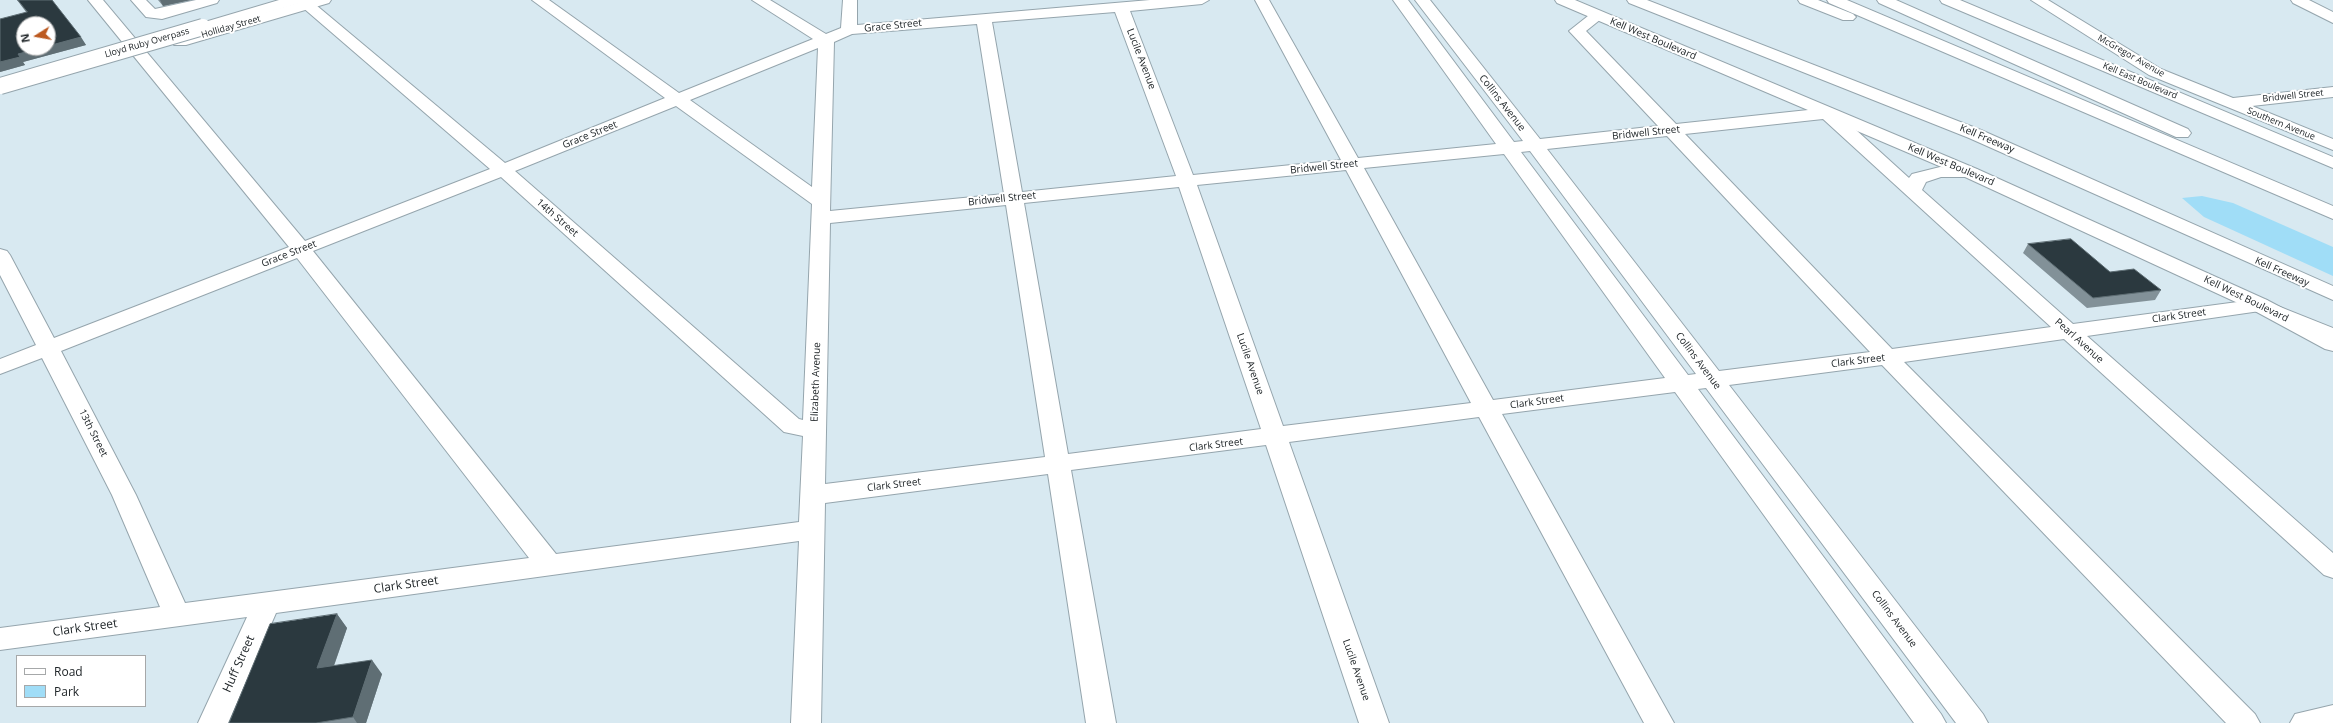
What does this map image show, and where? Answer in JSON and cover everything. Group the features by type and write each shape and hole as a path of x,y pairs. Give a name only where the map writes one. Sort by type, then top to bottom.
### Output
{"main road":[{"path":"95,0 138,54 301,249 550,566"},
{"path":"138,0 151,14 162,14 212,0"},
{"path":"539,0 679,99 821,210"},
{"path":"759,0 826,40"},
{"path":"849,30 850,0"},
{"name":"Grace Street","path":"0,367 502,170 849,30 984,17 1013,8 1121,6 1192,0"},
{"path":"1262,0 1659,723"},
{"name":"Collins Avenue","path":"1400,0 1931,723"},
{"name":"Collins Avenue","path":"1422,0 1535,145 1973,723"},
{"name":"Kell West Boulevard","path":"1562,0 1971,173 2260,305 2333,344"},
{"name":"Kell Freeway","path":"1634,0 1975,134 2333,294"},
{"path":"1804,0 2124,124"},
{"path":"1834,0 2333,213"},
{"path":"1884,0 2333,201"},
{"name":"Kell East Boulevard","path":"1947,0 2333,163"},
{"name":"McGregor Avenue","path":"2038,0 2155,72 2228,103"},
{"path":"2298,0 2333,18"},
{"name":"Holliday Street","path":"0,94 138,54 306,1"},
{"name":"Lloyd Ruby Overpass","path":"0,86 306,1"},
{"name":"14th Street","path":"306,1 502,170 792,426 815,430"},
{"name":"Lucile Avenue","path":"1121,6 1186,180 1374,723"},
{"path":"1598,15 1577,31 1887,358 2245,723"},
{"path":"984,17 1101,723"},
{"name":"Elizabeth Avenue","path":"806,723 826,40"},
{"name":"Bridwell Street","path":"2228,103 2333,92"},
{"name":"Southern Avenue","path":"2228,103 2333,146"},
{"name":"Bridwell Street","path":"821,210 1014,198 1509,148 1827,113"},
{"name":"Pearl Avenue","path":"1827,113 2067,331 2333,568"},
{"path":"1912,191 1918,178 1940,172 1971,173"},
{"name":"13th Street","path":"0,255 50,348 124,495 177,614"},
{"path":"2260,305 2333,336"},
{"name":"Clark Street","path":"813,496 1276,437 1711,379 1887,358 2067,331 2260,305"},
{"name":"Clark Street","path":"0,639 177,614 266,604 812,530"},
{"name":"Huff Street","path":"213,723 266,604"},
{"path":"2305,723 2333,718"}],"green space":[{"path":"2202,196 2233,203 2333,247 2333,276 2204,217 2182,198"}],"building":[{"path":"18,0 52,0 81,37 56,44 56,16 16,16 16,56 20,57 0,62 0,19 27,12"},
{"path":"2071,239 2110,272 2134,269 2161,290 2093,298 2028,244"},
{"path":"337,614 317,668 372,660 353,717 316,723 229,723 270,624"}]}
